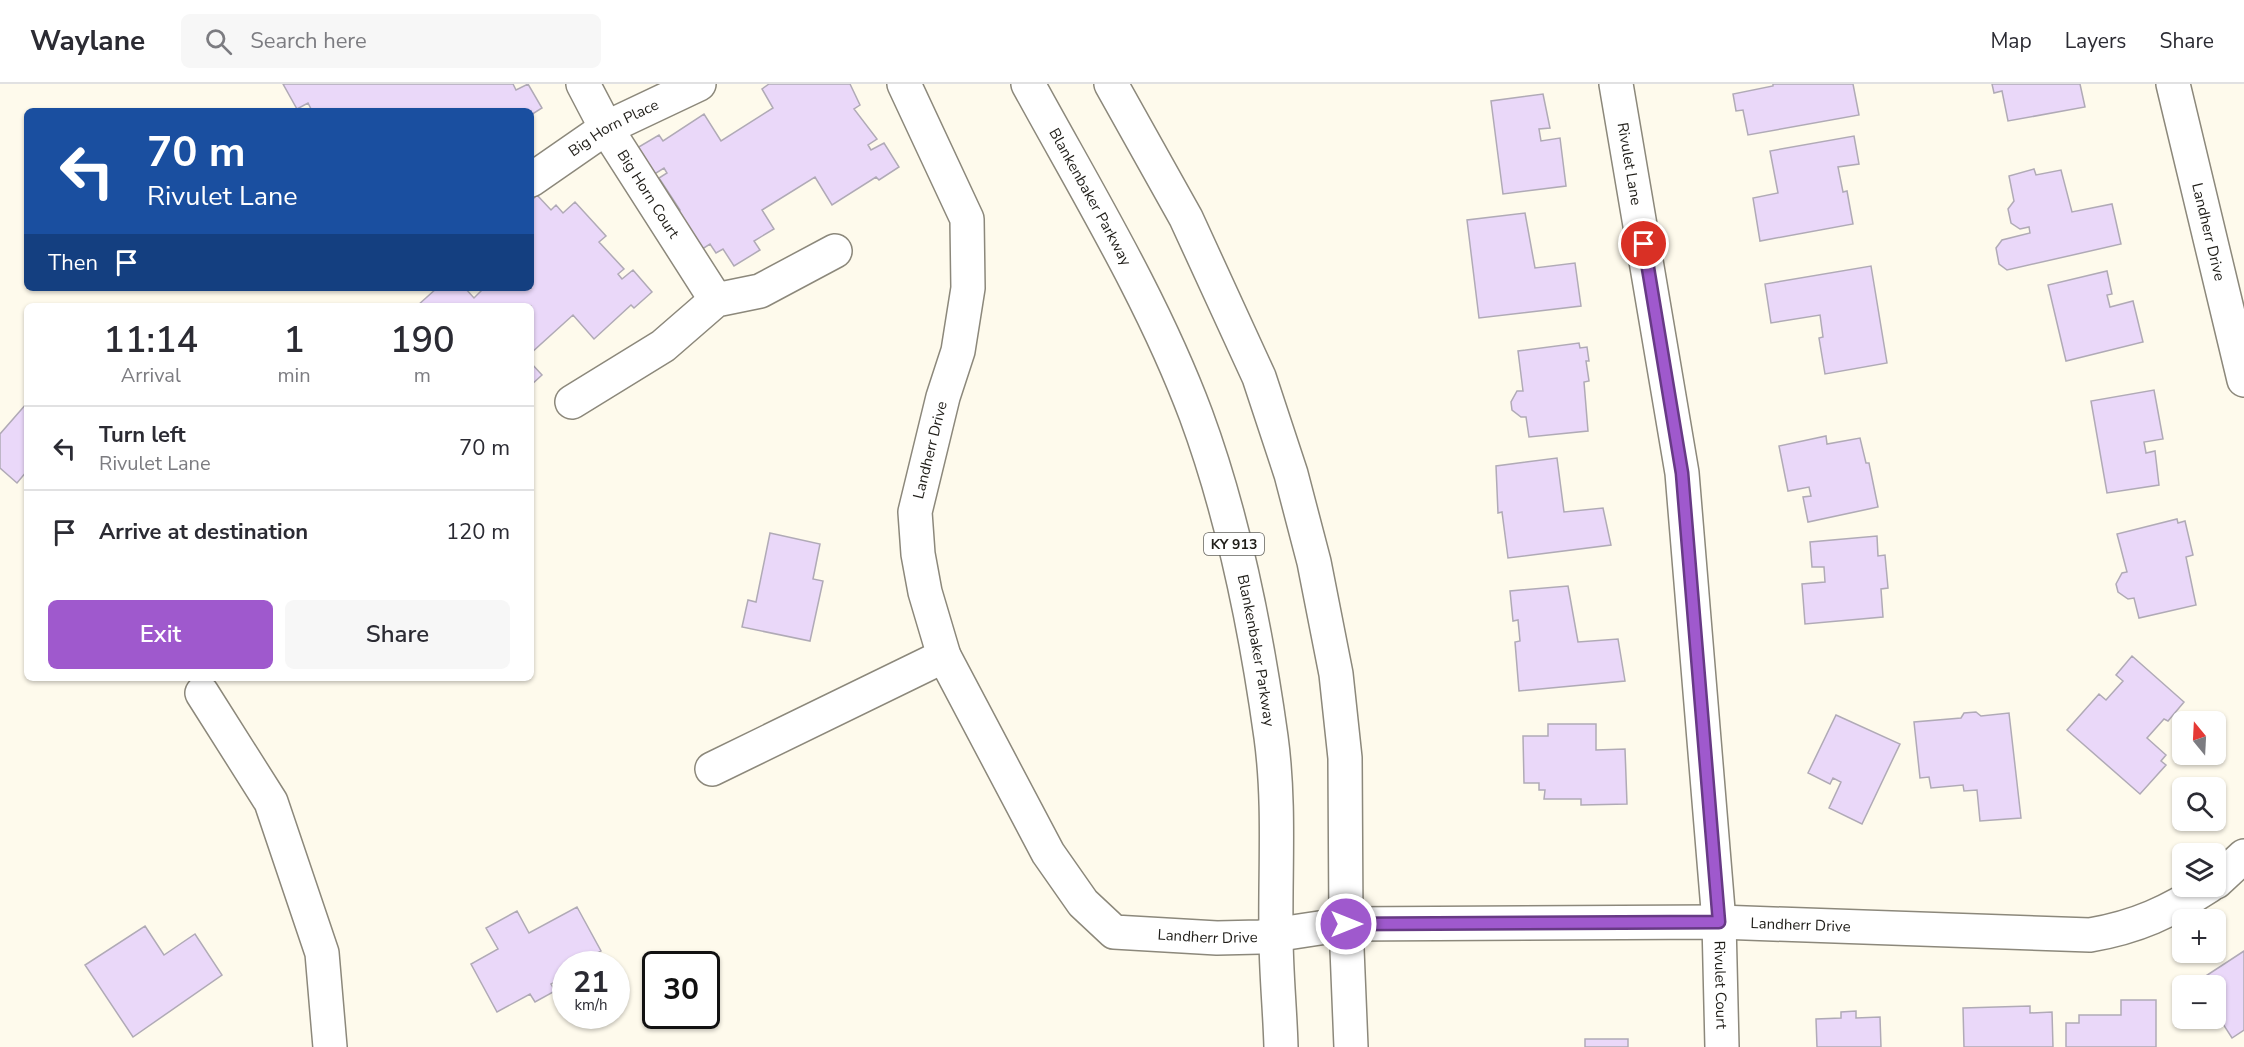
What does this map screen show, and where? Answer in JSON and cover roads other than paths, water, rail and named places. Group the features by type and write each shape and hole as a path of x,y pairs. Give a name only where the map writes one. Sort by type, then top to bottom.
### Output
{"street":[{"name":"Big Horn Court","path":"583,84 606,128 716,300"},
{"name":"Big Horn Place","path":"534,178 606,128 699,84"},
{"name":"Landherr Drive","path":"904,84 967,219 968,288 958,351 943,397 915,512 918,554 925,592 944,656 1048,853 1083,903 1114,932 1217,938 1276,935 1346,924 1719,922 2090,935 2115,931 2168,913 2192,897"},
{"name":"Blankenbaker Parkway","path":"1028,84 1158,328 1196,415 1230,524 1253,627 1271,738 1278,820 1276,935 1281,1047"},
{"path":"1111,84 1186,218 1259,377 1291,474 1314,562 1336,674 1345,758 1346,924 1351,1047"},
{"name":"Rivulet Lane","path":"1616,84 1682,473 1719,922"},
{"name":"Landherr Drive","path":"2173,84 2244,380"},
{"path":"572,402 663,346 716,300 760,291 835,251"},
{"path":"712,769 944,656"},
{"path":"202,693 271,802 322,953 330,1047"},
{"path":"2226,873 2244,856"},
{"name":"Rivulet Court","path":"1719,922 1722,1047"}]}
